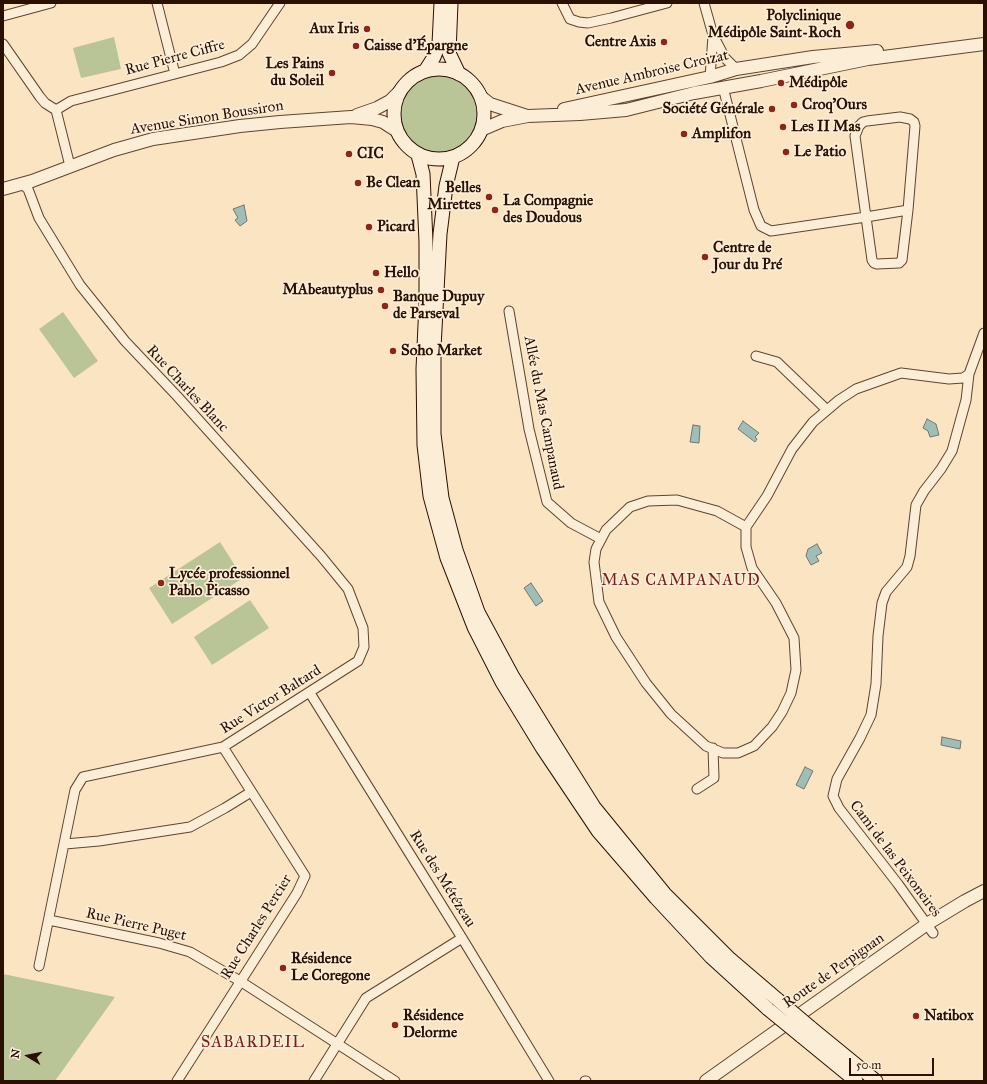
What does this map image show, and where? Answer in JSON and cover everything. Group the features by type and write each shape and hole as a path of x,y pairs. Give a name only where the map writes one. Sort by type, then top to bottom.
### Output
{"main road":[{"path":"425,71 434,57 439,44 441,3"},
{"path":"451,3 449,52 459,74"},
{"path":"442,70 459,74 471,83 480,96 484,119 481,130 470,147 453,157 442,160 430,159 418,155 405,144 397,131 394,118 395,104 399,92 411,79 425,71 442,70"},
{"path":"418,155 423,174 426,242 426,303 423,369 425,452 430,496 447,558 474,627 502,682 543,749 598,831 656,898 712,957 768,1009 805,1031 876,1081"},
{"path":"453,157 446,186 440,234 434,348 434,434 442,498 456,550 478,612 513,677 594,807 665,894 730,959 778,1000 805,1031 856,1081"}],"street":[{"path":"3,16 51,3"},
{"path":"157,3 175,74"},
{"path":"562,3 570,18 579,22 588,23 667,3"},
{"path":"704,3 713,34 725,58 736,69 723,87"},
{"name":"Rue Pierre Ciffre","path":"56,110 71,101 221,62 239,55 252,44 275,5"},
{"path":"713,34 710,76 723,87 754,210 761,226 770,231 908,210"},
{"path":"3,44 40,98 45,104 56,110 70,166"},
{"name":"Avenue Ambroise Croizat","path":"480,96 490,104 534,116 626,110 694,93 768,80 868,59 984,44"},
{"name":"Avenue Ambroise Croizat","path":"481,130 502,121 534,116 736,69 842,53 938,49"},
{"path":"351,117 377,108 390,101 399,92"},
{"path":"351,117 372,119 383,122 397,131"},
{"name":"Avenue Simon Boussiron","path":"3,189 32,181 114,150 152,139 240,126 351,117"},
{"path":"900,117 910,119 914,122 915,126 908,210 902,260 896,264 874,263 872,260 855,136 859,126 863,122 900,117"},
{"name":"Rue Charles Blanc","path":"22,184 28,189 39,218 80,285 124,341 177,396 321,556 348,589 352,599"},
{"name":"Allée du Mas Campanaud","path":"509,311 529,430 547,502 571,523 601,538"},
{"name":"Cami de las Peixoneires","path":"930,929 898,884 839,808 833,796 837,779 871,715 876,684 878,636 882,603 886,592 907,567 910,556 916,505 924,491 941,469 952,450 966,400 969,374 984,333"},
{"path":"756,356 777,362 827,410"},
{"path":"746,527 717,511 677,500 648,501 630,507 606,530 596,549 594,562 599,602 616,637 646,683 671,714 706,746 723,753 738,753 754,746 772,726 782,712 792,693 796,670 794,638 776,604 752,568 746,547 746,527 767,496 792,449 813,422 838,400 856,389 901,373 950,379 963,378 969,374"},
{"name":"Rue Victor Baltard","path":"65,844 75,790 83,777 222,747 310,693 358,661 364,647 363,628 352,599"},
{"name":"Rue des Métézeau","path":"310,693 549,1081"},
{"name":"Rue Charles Percier","path":"177,1081 297,893 305,876 222,747"},
{"path":"697,789 714,778 713,748"},
{"path":"39,966 65,844 99,841 190,827 251,792"},
{"name":"Route de Perpignan","path":"706,1081 930,929 965,901 984,891"},
{"name":"Rue Pierre Puget","path":"49,920 159,943 190,952 337,1043 395,1081"},
{"path":"314,1081 366,998 462,938"}],"green space":[{"path":"114,37 121,69 81,78 73,48"},
{"path":"439,76 453,79 466,87 474,100 477,114 474,128 466,141 453,149 439,152 425,149 412,141 404,128 401,114 404,100 412,87 425,79"},
{"path":"63,312 98,361 74,378 39,329"},
{"path":"220,542 243,578 172,624 149,588"},
{"path":"250,600 269,628 212,665 194,637"},
{"path":"3,974 115,997 55,1081 3,1081"}],"water":[{"path":"244,205 247,221 240,226 235,220 238,218 233,209"},
{"path":"927,419 936,424 939,435 930,437 928,431 923,428"},
{"path":"743,421 759,433 755,437 757,439 755,442 738,429"},
{"path":"693,425 700,426 699,443 690,442"},
{"path":"817,544 822,553 816,556 819,561 811,565 806,556 808,549"},
{"path":"531,583 543,601 536,606 524,588"},
{"path":"942,737 961,741 960,749 941,745"},
{"path":"805,767 813,771 804,789 796,785"}],"place":[{"name":"Polyclinique Médipôle Saint-Roch","path":"850,25"},
{"name":"Aux Iris","path":"367,29"},
{"name":"Centre Axis","path":"664,42"},
{"name":"Caisse d'Épargne","path":"356,46"},
{"name":"Les Pains du Soleil","path":"332,73"},
{"name":"Médipôle","path":"781,83"},
{"name":"Croq'Ours","path":"794,105"},
{"name":"Société Générale","path":"772,109"},
{"name":"Les II Mas","path":"783,127"},
{"name":"Amplifon","path":"684,134"},
{"name":"Le Patio","path":"786,152"},
{"name":"CIC","path":"349,154"},
{"name":"Be Clean","path":"358,183"},
{"name":"Belles Mirettes","path":"489,197"},
{"name":"La Compagnie des Doudous","path":"495,210"},
{"name":"Picard","path":"369,227"},
{"name":"Centre de Jour du Pré","path":"705,257"},
{"name":"Hello","path":"376,273"},
{"name":"MAbeautyplus","path":"381,290"},
{"name":"Banque Dupuy de Parseval","path":"385,306"},
{"name":"Soho Market","path":"393,351"},
{"name":"Lycée professionnel Pablo Picasso","path":"161,583"},
{"name":"Résidence Le Coregone","path":"283,968"},
{"name":"Natibox","path":"916,1016"},
{"name":"Résidence Delorme","path":"395,1025"}],"district":[{"name":"MAS CAMPANAUD","path":"681,581"},
{"name":"SABARDEIL","path":"253,1043"}]}
